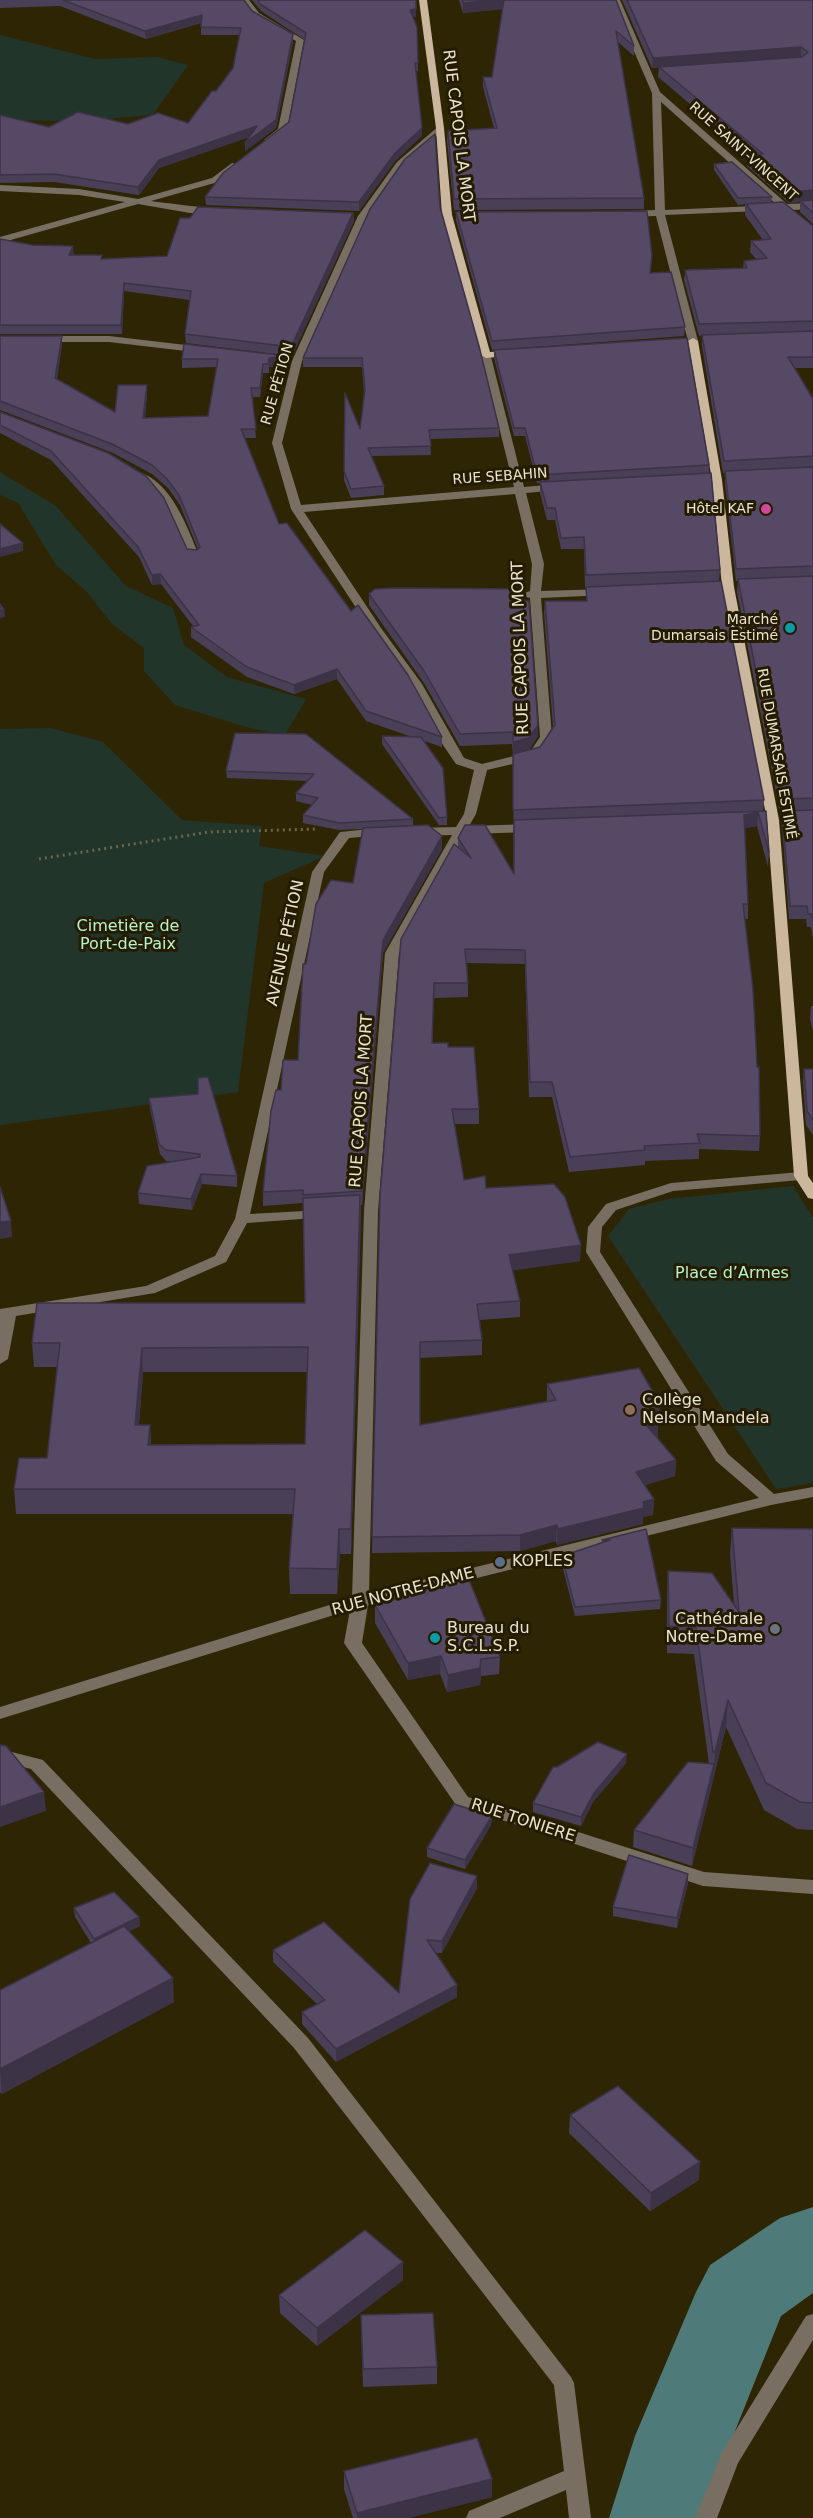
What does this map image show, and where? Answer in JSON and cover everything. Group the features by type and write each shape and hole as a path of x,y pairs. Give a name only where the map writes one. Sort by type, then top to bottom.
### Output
{"main road":[{"name":"RUE CAPOIS LA MORT","path":"423,0 440,128 447,215 486,355"},
{"name":"RUE DUMARSAIS ESTIMÉ","path":"693,341 717,479 728,587 773,820 801,1176"},
{"path":"486,355 521,353"},
{"path":"801,1176 813,1195"}],"street":[{"path":"245,0 256,15 300,40 282,130 263,144"},
{"path":"616,0 656,93"},
{"path":"647,73 659,72"},
{"name":"RUE SAINT-VINCENT","path":"656,93 813,232"},
{"name":"RUE DUMARSAIS ESTIMÉ","path":"656,93 660,214 693,341"},
{"name":"RUE PÉTION","path":"440,128 400,164 357,216 291,361 277,443 297,509 357,594 416,684 460,761 481,768"},
{"path":"0,240 133,201 215,180 244,159"},
{"path":"0,188 79,192 190,210 225,211"},
{"path":"612,214 660,214 813,206"},
{"path":"447,215 459,215"},
{"path":"0,339 108,339 215,352"},
{"name":"RUE CAPOIS LA MORT","path":"360,1601 366,1212 392,953 458,831 470,814 481,768 534,755 546,736 535,595 537,564 486,355"},
{"path":"124,466 162,491 174,508 193,555"},
{"name":"RUE SEBAHIN","path":"297,509 566,487"},
{"path":"512,595 614,591"},
{"path":"345,835 552,828"},
{"name":"AVENUE PÉTION","path":"5,1314 150,1290 221,1259 242,1219 318,872 345,835"},
{"path":"771,1500 722,1457 593,1251 595,1227 611,1207 671,1188 801,1176"},
{"path":"242,1219 336,1213"},
{"path":"0,1359 5,1314"},
{"name":"RUE NOTRE-DAME","path":"0,1713 360,1601 771,1500 813,1492"},
{"name":"RUE TONIERE","path":"360,1601 353,1643 462,1801 703,1879 813,1887"},
{"path":"0,1755 37,1764 301,2043 564,2383 580,2518"},
{"path":"706,2518 729,2460 813,2322"},
{"path":"477,2518 575,2476"}],"path":[{"path":"39,860 209,832 314,828 345,835"}],"green space":[{"path":"0,35 95,59 157,57 188,65 153,115 82,121 0,120"},
{"path":"0,472 56,506 126,586 173,608 184,645 227,677 306,699 285,735 246,727 175,705 144,671 144,648 112,624 86,591 56,565 18,503 0,495"},
{"name":"Cimetière de Port-de-Paix","path":"51,728 103,742 182,820 262,826 259,846 325,856 264,883 238,1092 0,1125 0,729"},
{"name":"Place d’Armes","path":"793,1186 813,1218 813,1483 776,1489 608,1236 629,1209 668,1199"}],"building":[{"path":"63,0 244,0 252,11 293,34 276,120 245,143 257,126 159,160 138,187 54,174 0,175 0,115 49,127 78,112 128,124 158,113 188,123 233,68 241,28 201,27 202,15 145,31"},
{"path":"258,0 416,0 416,9 410,10 417,27 418,63 415,63 422,128 395,153 359,202 205,197 223,173 289,122 306,33 260,4"},
{"path":"462,0 499,0 463,3"},
{"path":"504,0 616,0 634,46 616,31 644,198 454,199 448,131 497,128 483,77 492,77"},
{"path":"627,0 813,0 813,190 789,192 748,156 763,154 659,67 802,57 808,52 801,47 653,58"},
{"path":"435,134 440,207 479,346 499,428 429,430 431,446 368,448 384,486 351,489 344,471 345,393 360,429 365,390 362,358 303,358 370,209 405,159"},
{"path":"732,162 772,197 738,198 714,164"},
{"path":"813,200 813,213 800,201"},
{"path":"783,202 813,226 813,321 699,324 685,270 747,268 744,261 767,258 751,241 771,239 746,204"},
{"path":"198,207 353,213 291,347 185,334 191,291 124,283 121,325 0,325 0,239 32,245 73,246 69,255 102,255 101,259 167,256 180,218 190,218"},
{"path":"647,211 652,256 650,273 671,272 685,327 492,341 456,212"},
{"path":"813,331 813,357 788,357 813,399 813,456 724,461 702,335"},
{"path":"0,336 62,336 55,378 115,412 118,385 147,385 143,418 208,416 218,359 182,359 184,344 288,356 269,358 268,364 263,364 260,388 251,388 256,429 241,429 279,524 287,523 351,611 358,605 408,675 442,737 366,711 337,669 294,685 247,667 191,627 199,625 160,574 152,575 138,547 51,451 0,425 0,412 108,453 146,476 164,498 187,549 197,550 200,547 179,495 152,465 112,444 0,401"},
{"path":"687,338 709,465 537,475 525,428 514,428 494,350"},
{"path":"813,467 813,566 736,569 725,471"},
{"path":"711,473 720,570 586,575 584,537 561,538 555,508 547,508 540,482"},
{"path":"0,524 23,543 0,549"},
{"path":"813,576 813,798 781,799 738,579"},
{"path":"721,581 764,800 513,810 513,754 540,747 555,725 545,601 587,601 586,587"},
{"path":"375,589 523,589 524,601 529,601 538,725 529,738 513,742 513,732 460,734 424,671 369,594"},
{"path":"235,733 306,734 413,819 339,823 303,815 318,798 296,793 314,774 226,771"},
{"path":"382,736 421,737 443,768 447,817 439,818"},
{"path":"813,810 813,919 812,914 808,914 807,906 790,906 782,811"},
{"path":"766,811 769,853 758,812 744,815 748,904 743,904 753,989 757,1067 759,1067 760,1136 697,1134 700,1143 644,1146 645,1150 570,1157 552,1082 530,1082 525,950 465,949 468,983 434,983 432,1043 448,1043 448,1047 474,1047 479,1109 452,1109 464,1180 485,1176 486,1188 554,1184 565,1197 581,1245 509,1255 520,1301 477,1304 482,1340 420,1342 420,1425 556,1400 547,1384 639,1368 660,1404 648,1406 658,1424 647,1426 676,1460 636,1472 654,1499 643,1502 644,1508 558,1529 557,1525 520,1535 372,1537 380,1196 401,939 454,844 471,858 458,838 465,825 485,825 514,874 514,820"},
{"path":"428,825 442,836 383,940 362,1191 303,1195 303,1190 263,1192 271,1111 276,1090 281,1090 283,1060 298,1060 303,964 306,964 316,904 331,880 353,883 363,828"},
{"path":"804,1069 813,1069 813,1120 807,1111"},
{"path":"208,1077 237,1176 201,1174 191,1199 138,1193 147,1166 200,1157 200,1154 166,1150 159,1144 149,1098 198,1094 198,1078"},
{"path":"0,1187 11,1221 0,1222"},
{"path":"360,1195 351,1529 339,1529 337,1569 289,1568 295,1489 14,1489 19,1458 47,1458 60,1343 32,1343 37,1303 305,1303 303,1198","holes":["308,1347 305,1444 148,1445 150,1425 135,1425 142,1348"]},
{"name":"Cathédrale Notre-Dame","path":"732,1528 813,1529 813,1803 800,1802 766,1783 728,1700 715,1752 713,1752 696,1627 669,1626 668,1571 712,1573 739,1612"},
{"path":"646,1529 661,1600 575,1607 562,1556 610,1540 602,1540"},
{"name":"Bureau du S.C.L.S.P.","path":"468,1577 500,1657 481,1659 480,1668 448,1675 441,1656 408,1663 375,1605"},
{"path":"598,1742 627,1754 594,1793 581,1817 533,1803 553,1767 557,1767"},
{"path":"0,1745 6,1746 44,1792 0,1807"},
{"path":"688,1762 714,1764 693,1848 634,1830"},
{"path":"454,1804 492,1816 465,1860 427,1848"},
{"path":"629,1855 688,1874 677,1918 613,1907"},
{"path":"430,1863 477,1876 442,1941 427,1940 457,1985 336,2049 302,2012 325,2000 273,1950 324,1922 399,1993 410,1899"},
{"path":"114,1892 139,1917 94,1939 74,1908"},
{"path":"124,1926 173,1978 0,2069 0,1990"},
{"path":"618,2086 700,2162 651,2193 570,2115"},
{"path":"365,2230 403,2262 317,2328 279,2295"},
{"path":"433,2313 437,2367 363,2369 361,2315"},
{"path":"477,2438 492,2479 357,2513 344,2471"}],"waterway":[{"path":"659,2518 684,2436 743,2292 813,2244"}],"place":[{"name":"Hôtel KAF","path":"766,509"},
{"name":"Marché Dumarsais Estimé","path":"790,628"},
{"name":"Collège Nelson Mandela","path":"630,1410"},
{"name":"KOPLES","path":"500,1562"},
{"name":"Cathédrale Notre-Dame","path":"775,1629"},
{"name":"Bureau du S.C.L.S.P.","path":"435,1638"}]}
